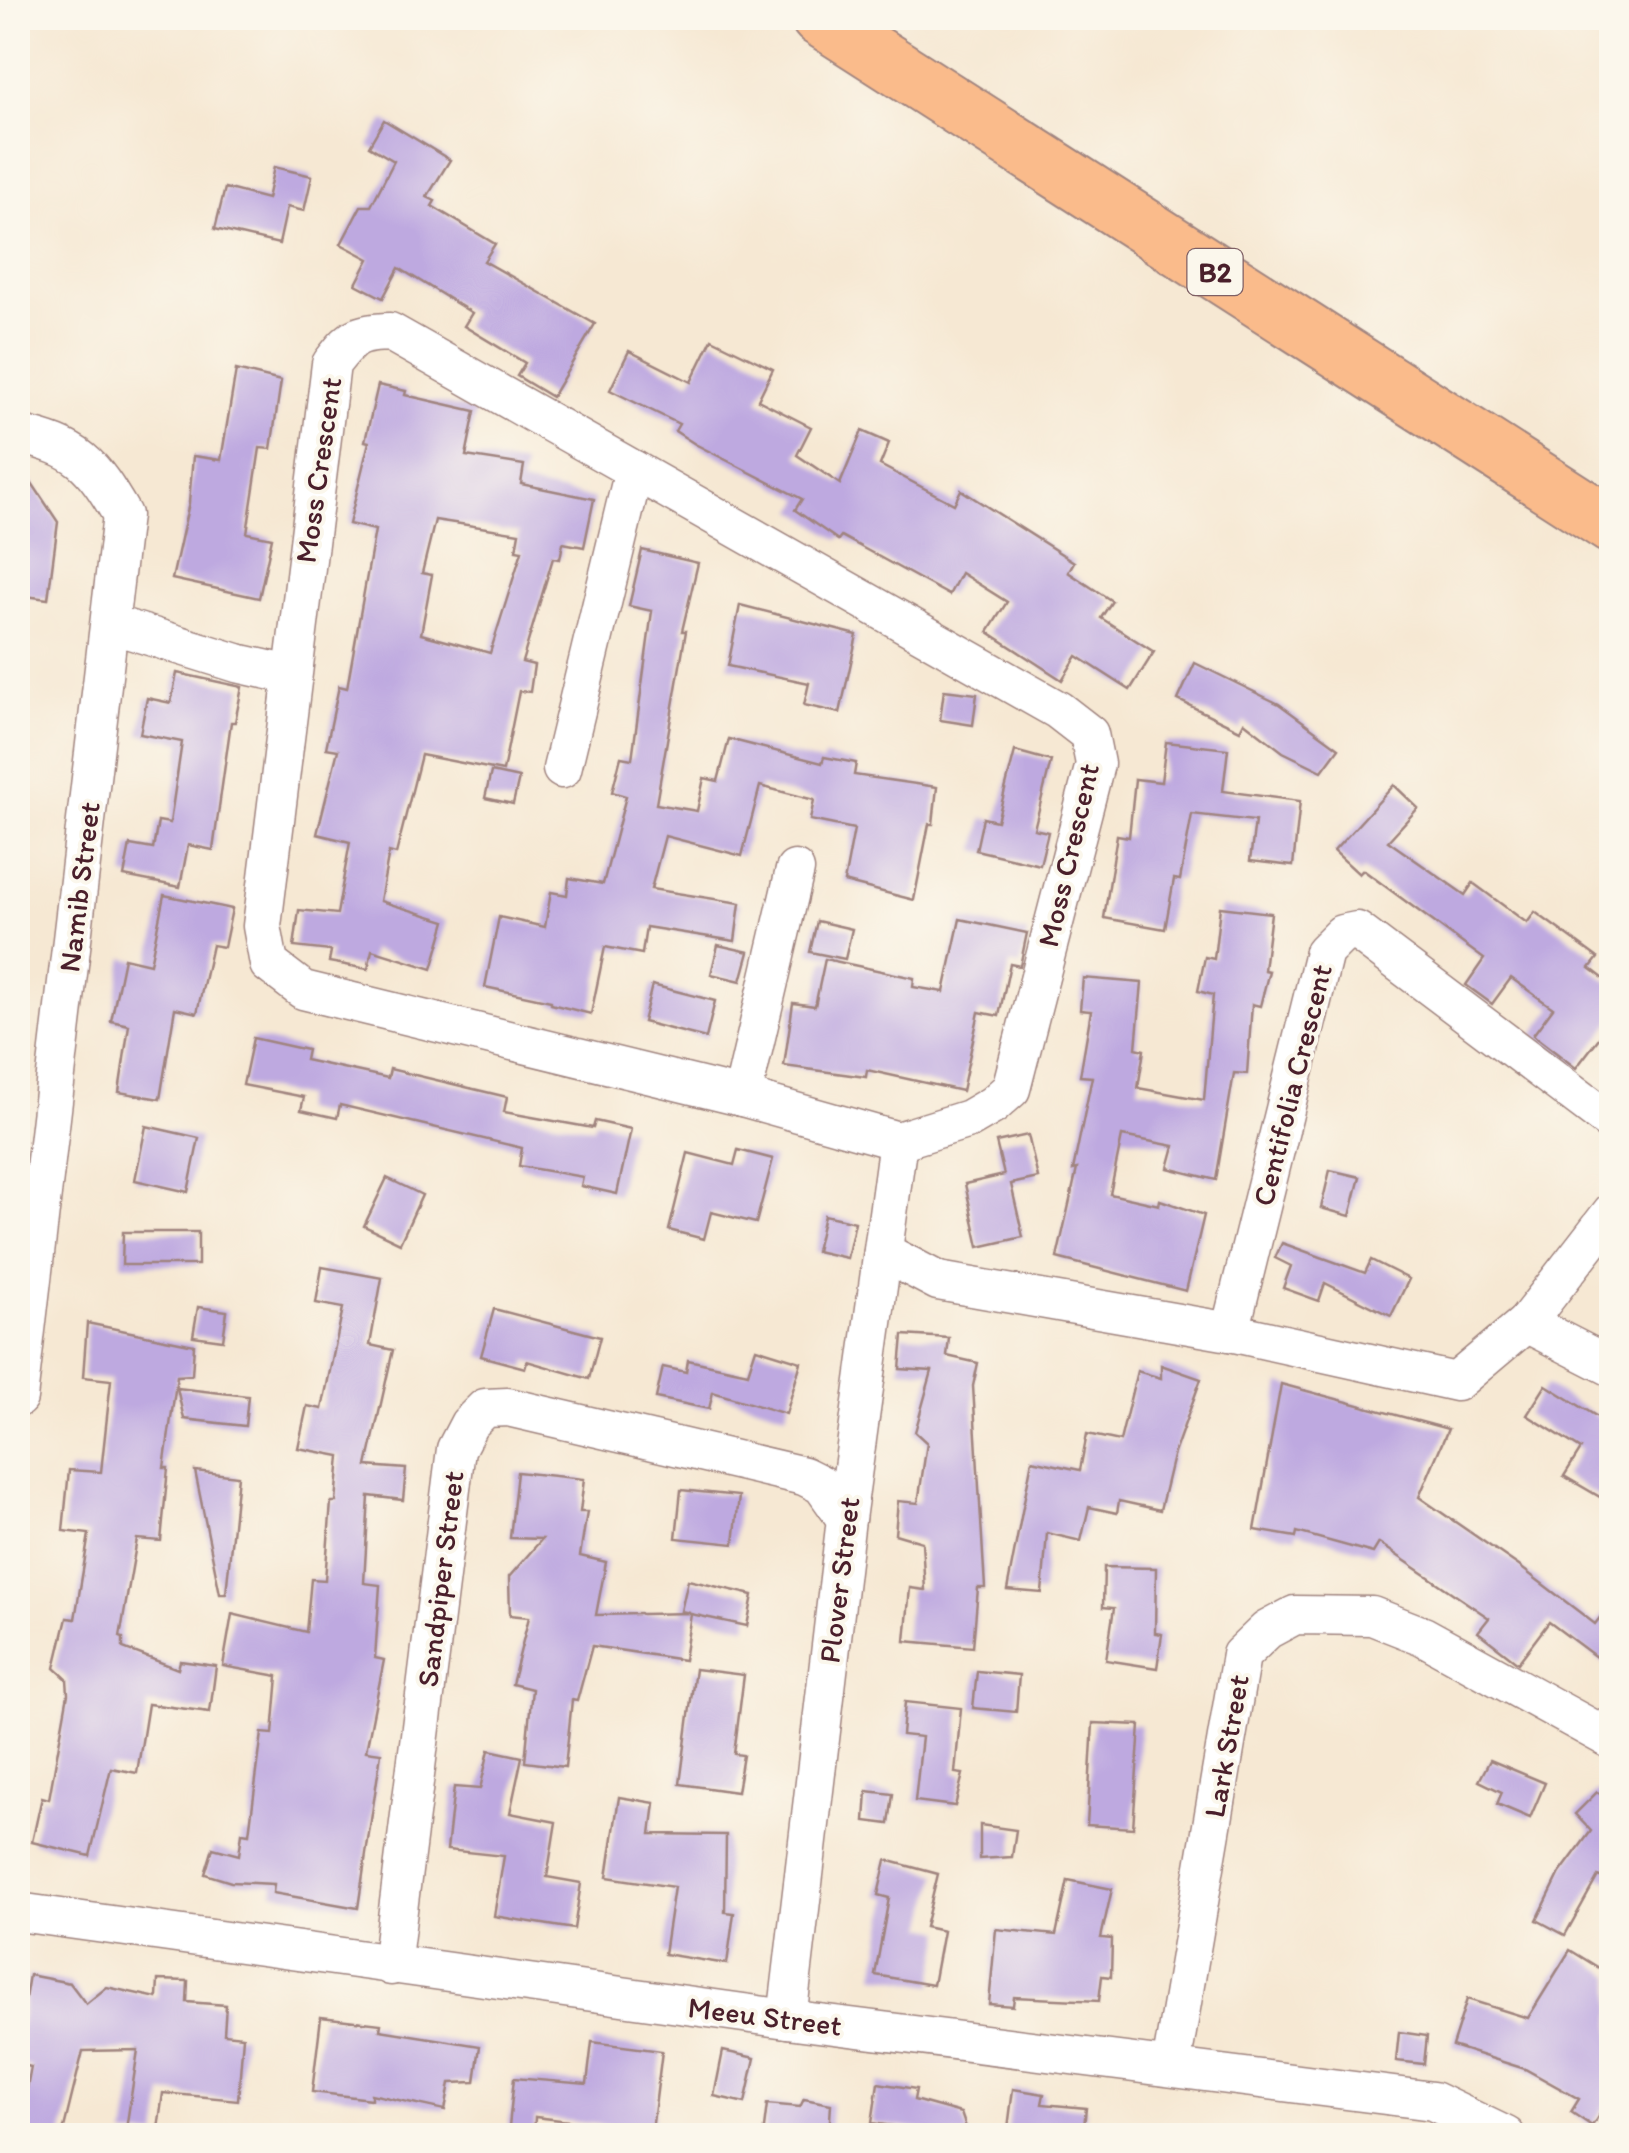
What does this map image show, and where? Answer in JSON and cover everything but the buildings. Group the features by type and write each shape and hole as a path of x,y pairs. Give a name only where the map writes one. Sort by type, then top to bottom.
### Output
{"highway":[{"name":"B2","path":"819,18 1612,526"},
{"name":"B2","path":"858,18 1612,503"}],"street":[{"name":"Moss Crescent","path":"363,332 390,332 634,470 1058,710 1089,734 1095,764 1011,1090 969,1119 898,1141 742,1097 303,990 269,964 262,926 330,364 363,332"},
{"name":"Namib Street","path":"18,434 57,442 98,473 122,515 18,1398"},
{"path":"562,770 634,470"},
{"path":"111,624 237,663 291,675"},
{"path":"742,1097 795,870"},
{"name":"Centifolia Crescent","path":"1230,1332 1324,952 1342,934 1357,931 1612,1123"},
{"name":"Plover Street","path":"787,2019 846,1519 898,1141"},
{"path":"883,1252 938,1281 1230,1332 1456,1382 1526,1323 1612,1212"},
{"path":"1526,1323 1612,1367"},
{"name":"Sandpiper Street","path":"391,1966 456,1449 468,1424 485,1408 508,1407 804,1476 822,1485 846,1519"},
{"name":"Lark Street","path":"1171,2067 1242,1655 1267,1630 1295,1615 1372,1616 1422,1636 1612,1740"},
{"name":"Meeu Street","path":"18,1912 787,2019 1433,2101 1506,2136"}]}
